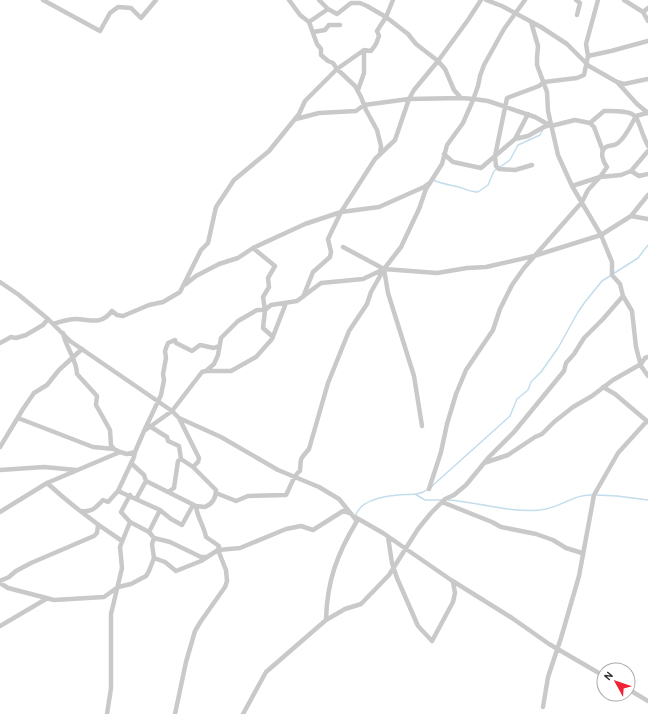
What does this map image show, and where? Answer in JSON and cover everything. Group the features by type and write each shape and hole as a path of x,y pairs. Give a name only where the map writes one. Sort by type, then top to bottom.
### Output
{"street":[{"path":"43,0 100,31 110,13 118,7 131,8 141,18 156,0"},
{"path":"289,0 300,15 309,22 317,44 321,50 321,55 333,63 336,69 358,90 377,130 381,146 380,154"},
{"path":"53,324 73,319 99,321 107,317 112,311 117,315 123,316 149,305 163,302 180,292 201,250 208,243 216,207 234,180 269,151 296,119 305,100 336,69 364,50 371,51 379,36 377,31 393,0"},
{"path":"303,296 313,272 330,257 331,252 328,239 341,212 380,154 395,140 408,99 416,86 438,61 481,0"},
{"path":"486,0 515,13 567,44 586,64 617,82 624,84 648,79"},
{"path":"181,459 193,467 212,485 216,493 236,501 248,496 284,496 292,486 295,476 300,470 300,463 303,455 309,449 328,383 349,331 368,303 371,292 384,269 402,247 430,183 442,164 447,145 463,122 474,99 484,65 502,31 525,0"},
{"path":"576,0 580,3 577,15"},
{"path":"532,165 515,170 499,169 496,166 495,156 508,97 539,86 544,82 583,76 588,56 586,44 598,0"},
{"path":"624,0 643,12 648,21"},
{"path":"322,1 328,9 338,14 351,3 360,3 386,16 438,61 445,69 454,90 461,98"},
{"path":"643,12 648,8"},
{"path":"309,22 328,9"},
{"path":"531,22 538,46 537,65 547,92 550,125 558,155 572,186 601,236 612,262 612,275 620,284 623,296 632,311 636,347 641,364 648,376"},
{"path":"313,32 325,30 329,25 340,25"},
{"path":"588,56 648,41"},
{"path":"358,90 364,73 364,50"},
{"path":"602,151 606,147 618,144 628,131 636,116 647,113 617,82"},
{"path":"296,119 319,113 356,111 364,105 408,99 461,98 488,101 528,114 550,125"},
{"path":"515,139 528,136 550,125 575,120 590,122 604,111 627,111 636,116 648,146"},
{"path":"444,154 453,162 481,168 515,139 528,114"},
{"path":"429,489 441,452 447,424 456,394 466,370 493,330 500,308 512,285 534,256 582,202 588,190 607,167 602,156 602,151 594,128 590,122"},
{"path":"572,186 600,177 621,175 631,172 648,151"},
{"path":"631,172 640,176 648,174"},
{"path":"184,285 196,276 219,264 238,258 253,248 305,224 341,212 380,207 430,183"},
{"path":"343,247 384,269 437,273 467,268 486,267 534,256 601,236 631,216 648,195"},
{"path":"631,216 648,220"},
{"path":"253,248 275,266 268,278 269,287 263,297 265,310 263,328 273,337"},
{"path":"144,431 172,411 202,372 206,371 216,360 221,338 238,321 257,310 265,310 271,305 294,302 321,283 363,279 384,269"},
{"path":"384,269 388,293 414,376 422,426"},
{"path":"0,282 19,295 48,319 63,332 69,340 172,411 179,418 199,458 198,462 193,467"},
{"path":"243,714 266,672 326,620 345,609 361,604 389,575 405,548 431,512 466,485 484,463 514,432 564,370 566,363 574,354 584,338 623,296"},
{"path":"206,371 228,372 256,357 273,337 286,303"},
{"path":"0,343 11,337 24,336 48,319"},
{"path":"63,332 65,342 77,368 77,374 97,396 96,405 109,429 110,444 114,449"},
{"path":"81,511 89,512 93,510 103,500 108,502 118,491 163,389 164,380 162,374 166,358 165,351 168,344 175,340 176,343 192,351 200,345 214,348 218,346"},
{"path":"0,447 34,394 47,385 59,370 82,348"},
{"path":"484,463 508,455 534,437 542,434 568,411 592,396 612,380 641,364 645,358 648,357"},
{"path":"543,707 548,677 579,576 582,553 594,495 618,453 648,421 615,394 603,387"},
{"path":"18,418 93,447 114,449 126,454 135,452"},
{"path":"179,418 221,437 278,470 319,487 339,499 353,515 357,521 344,542 330,578 330,591 326,604 326,620"},
{"path":"151,427 168,437 168,441 179,446 181,459 178,461 174,488 168,492"},
{"path":"0,512 47,483 120,452"},
{"path":"131,463 144,475 146,481 194,505 206,507 211,504 216,493"},
{"path":"0,470 44,467 76,470"},
{"path":"136,498 146,481"},
{"path":"47,483 62,497 98,525 122,541"},
{"path":"118,491 130,495 160,510 171,519 182,525 194,505"},
{"path":"130,495 121,512 130,522 149,532 154,538 168,541 201,557 210,556"},
{"path":"442,502 501,527 536,534 553,540 566,548 582,553"},
{"path":"175,714 186,662 195,631 227,581 226,570 218,550 218,546 206,537 205,530 194,505"},
{"path":"149,532 160,510"},
{"path":"154,558 165,562 176,571 210,556 218,550 240,548 286,530 301,526 313,530 343,511 353,515 405,548 453,582 512,618 525,629 596,671"},
{"path":"107,714 110,688 111,616 122,568 120,546 130,522"},
{"path":"98,525 97,533 94,536 31,563 0,582 8,588 46,599 63,601 104,597 118,587 129,585 148,574 154,558 152,544 154,538"},
{"path":"388,537 389,549 397,578 418,626 432,641 453,602 455,593 453,582"},
{"path":"0,626 46,599"},
{"path":"636,694 648,701"}],"waterway":[{"path":"433,180 478,192 488,185 494,171 510,160 518,145 540,135 543,129 549,127"},
{"path":"431,487 510,416 517,399 528,390 531,382 541,372 558,348 585,302 602,281 638,258 648,245"},
{"path":"355,516 362,506 372,500 389,496 418,494 428,489"},
{"path":"415,494 425,500 442,500"},
{"path":"448,500 528,511 547,509 585,495 592,495"},
{"path":"596,495 648,500"}]}
